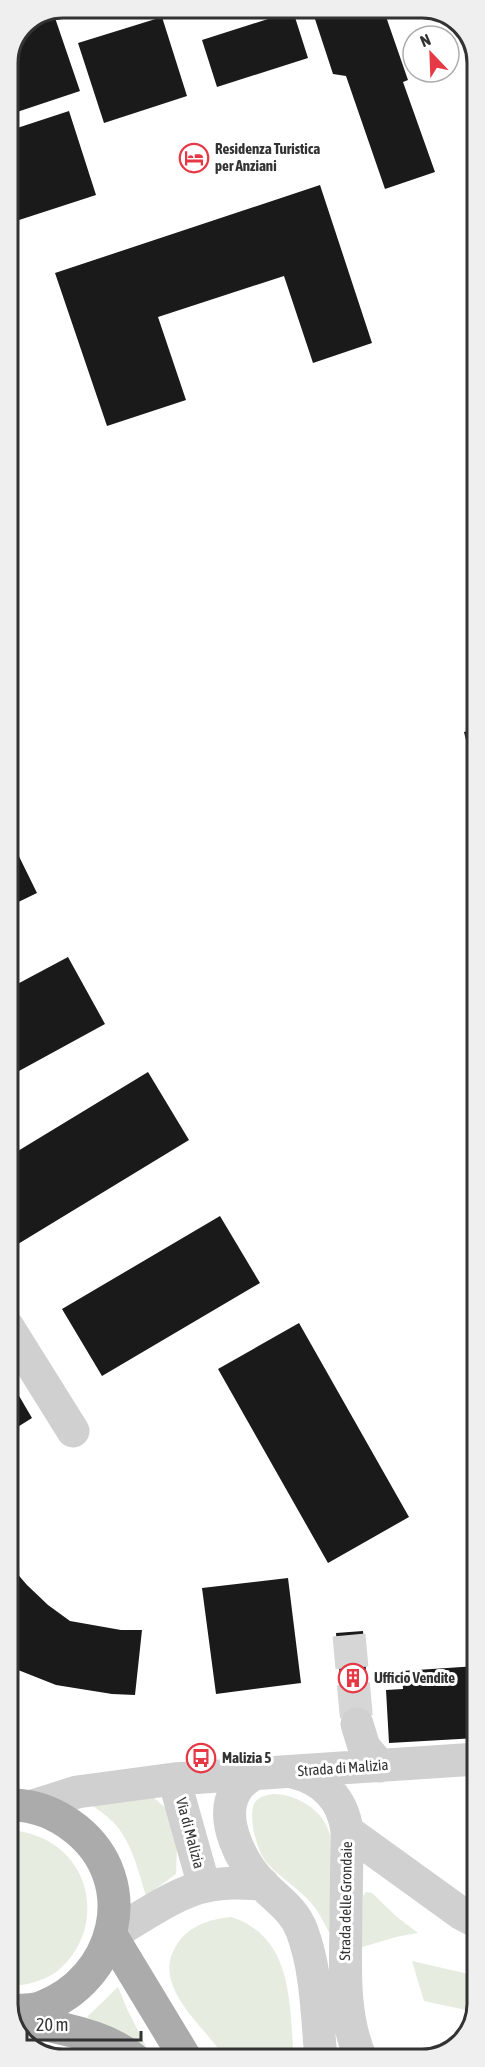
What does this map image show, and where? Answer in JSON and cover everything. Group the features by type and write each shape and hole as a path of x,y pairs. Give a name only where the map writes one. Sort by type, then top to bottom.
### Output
{"main road":[{"path":"18,1803 63,1818 88,1839 106,1866 114,1897 111,1935 96,1967 71,1993 39,2008 19,2011"},
{"path":"111,1935 180,2049"},
{"path":"20,2018 87,2035 119,2049"}],"street":[{"path":"18,1343 73,1431"},
{"path":"357,1724 362,1742 380,1766"},
{"name":"Strada di Malizia","path":"18,1803 174,1779 467,1760"},
{"name":"Strada delle Grondaie","path":"290,1771 313,1779 330,1791 342,1808 347,1831 346,1994 351,2032 357,2049"},
{"path":"253,1774 235,1790 231,1806 231,1828 234,1841 263,1884 289,1908 296,1918 305,1941 312,1971 320,2049"},
{"name":"Via di Malizia","path":"174,1779 204,1886"},
{"path":"347,1831 467,1917"},
{"path":"111,1935 175,1898 204,1886 227,1883 263,1884"}],"shaded area":[{"path":"273,1794 292,1797 309,1806 316,1811 327,1826 330,1835 333,1931 329,1932 312,1904 263,1858 252,1823 253,1806 260,1798"},
{"path":"152,1796 170,1812 177,1847 176,1874 146,1896 134,1857 125,1838 113,1822 90,1804"},
{"path":"18,1831 48,1841 65,1853 77,1868 84,1886 87,1904 86,1923 80,1941 70,1958 56,1972 39,1981 18,1985"},
{"path":"366,1892 372,1893 418,1933 362,1947 363,1896"},
{"path":"231,1917 252,1927 267,1940 277,1956 288,1995 293,2049 218,2049 182,2004 174,1989 170,1974 171,1959 183,1937 195,1927 216,1919"},
{"path":"412,1961 467,1974 467,2010 424,2001"},
{"path":"118,1987 128,2011 146,2046 87,2017"}],"building":[{"path":"162,18 187,96 104,123 78,43"},
{"path":"271,18 295,18 308,58 217,87 202,40"},
{"path":"315,18 386,18 401,60 401,84 404,84 435,172 385,189 346,76 333,74"},
{"path":"55,19 80,91 18,112 18,63 21,46 31,31 46,21"},
{"path":"69,111 96,195 18,220 18,128"},
{"path":"320,185 372,343 313,363 284,276 158,317 186,400 107,426 55,273"},
{"path":"18,854 37,893 18,902"},
{"path":"68,957 105,1024 18,1072 18,984"},
{"path":"148,1072 189,1140 18,1244 18,1151"},
{"path":"220,1216 260,1283 102,1376 62,1309"},
{"path":"299,1323 409,1517 328,1563 218,1369"},
{"path":"18,1394 32,1418 18,1427"},
{"path":"18,1575 48,1605 70,1621 121,1630 142,1630 135,1695 112,1694 56,1685 18,1670"},
{"path":"288,1578 301,1683 216,1694 202,1588"},
{"name":"Ufficio Vendite","path":"363,1631 370,1723 344,1725 336,1633"},
{"path":"467,1667 467,1739 389,1743 386,1690 403,1689 402,1671"}],"tunnel":[{"path":"349,1635 357,1724"}],"place":[{"name":"Residenza Turistica per Anziani","path":"194,158"},
{"name":"Ufficio Vendite","path":"353,1678"},
{"name":"Malizia 5","path":"201,1758"}]}
